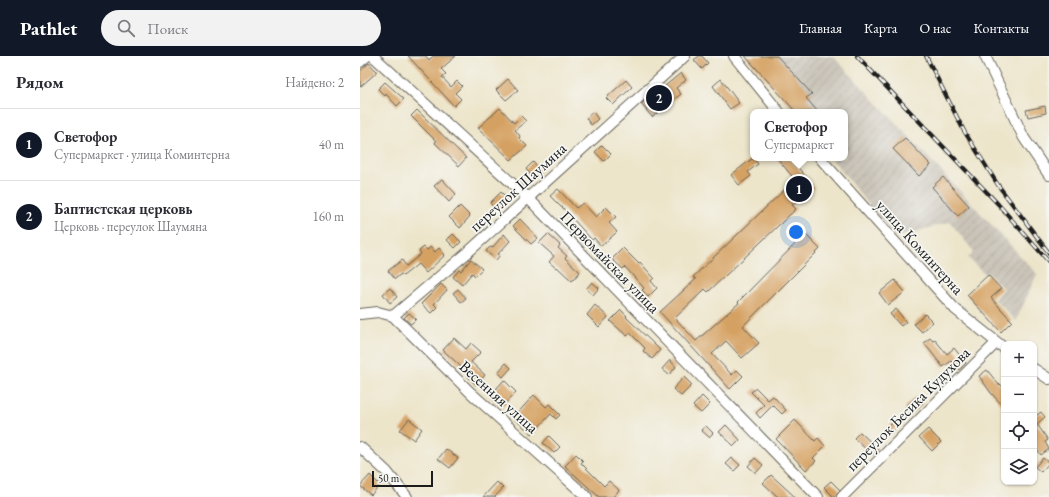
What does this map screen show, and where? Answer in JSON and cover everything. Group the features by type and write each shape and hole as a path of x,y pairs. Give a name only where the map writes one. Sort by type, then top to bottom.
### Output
{"street":[{"path":"360,62 367,56"},
{"name":"Первомайская улица","path":"373,56 528,198 818,497"},
{"name":"переулок Шаумяна","path":"393,316 466,254 685,56"},
{"path":"734,56 777,109"},
{"path":"985,56 1024,138 1049,175"},
{"name":"улица Коминтерна","path":"823,161 955,309 1000,345"},
{"path":"360,314 378,312 393,316"},
{"name":"Весенняя улица","path":"393,316 471,393 587,497"},
{"name":"переулок Бесика Кудухова","path":"842,497 1000,345"},
{"path":"1037,371 1049,379"},
{"path":"360,447 387,472 407,497"}],"shaded area":[{"path":"749,56 833,56 1037,274 1016,321 994,299 1004,289 988,273 985,274 968,258 974,252 950,222 901,236 894,236 833,161 848,161 848,109 792,109"}],"building":[{"path":"408,56 426,56 429,60 433,56 456,56 441,69 446,74 442,77 451,87 457,81 462,86 455,93 461,99 454,106"},
{"path":"699,56 702,56 708,63 702,69 694,60"},
{"path":"745,56 777,56 812,94 806,98 815,109 793,109"},
{"path":"369,63 377,72 360,87 360,71"},
{"path":"681,73 686,80 676,88 681,94 652,117 641,104"},
{"path":"508,79 518,90 506,100 496,90"},
{"path":"721,79 739,103 730,109 713,86"},
{"path":"626,80 632,87 613,105 606,98"},
{"path":"385,82 404,99 397,106 386,94 385,96 378,89"},
{"path":"1045,106 1046,113 1028,117 1026,110"},
{"path":"500,108 514,123 521,116 526,121 515,130 520,136 519,138 527,146 511,160 478,128"},
{"path":"417,110 466,158 459,166 435,143 436,141 411,116"},
{"path":"593,112 598,119 591,125 586,118"},
{"path":"905,138 931,165 919,176 893,149"},
{"path":"602,145 611,154 604,161 595,152"},
{"path":"750,160 756,161 758,164 748,172 751,176 739,185 731,175"},
{"path":"779,161 792,161 814,188 792,205 796,209 708,292 705,289 675,318 696,341 739,303 738,302 805,234 820,249 743,326 759,343 742,358 726,341 712,354 732,375 737,370 743,376 730,389 660,312 696,279 693,277 783,191 796,181"},
{"path":"533,162 541,171 533,178 526,169"},
{"path":"943,177 969,206 958,216 932,187"},
{"path":"442,179 456,194 449,202 434,186"},
{"path":"558,189 576,208 583,203 596,217 606,207 616,217 609,223 617,232 601,246 594,238 592,240 550,196"},
{"path":"501,192 509,200 497,211 490,203"},
{"path":"460,206 470,216 460,228 449,217"},
{"path":"520,219 538,238 531,244 513,226"},
{"path":"453,234 461,242 455,248 447,240"},
{"path":"504,234 510,241 498,254 500,255 496,260 486,251 490,247 492,248"},
{"path":"548,234 560,245 558,248 567,256 565,258 580,272 572,281 557,267 556,268 549,262 554,256 539,243"},
{"path":"424,247 427,250 431,247 435,252 439,248 445,255 426,273 418,264 403,276 401,274 395,279 388,271 402,260 406,266 421,254 419,251"},
{"path":"623,248 639,264 640,262 654,278 651,281 657,288 648,297 642,290 644,288 625,267 623,269 612,259"},
{"path":"471,259 482,269 475,276 472,273 462,285 453,277 459,270 461,271"},
{"path":"988,275 1001,289 991,298 1012,321 1001,332 967,295"},
{"path":"895,280 905,292 888,305 879,293"},
{"path":"592,282 599,288 593,295 586,289"},
{"path":"441,284 447,290 434,304 437,307 431,313 421,304"},
{"path":"390,288 397,297 390,303 383,294"},
{"path":"458,289 466,298 461,302 453,293"},
{"path":"595,305 608,317 599,327 587,315"},
{"path":"896,309 906,322 901,326 890,314"},
{"path":"621,310 627,316 626,317 660,350 652,359 643,351 645,348 630,333 627,336 610,321"},
{"path":"409,313 416,319 411,324 404,318"},
{"path":"925,314 933,322 922,332 914,324"},
{"path":"454,338 466,349 471,343 481,352 471,362 485,375 476,385 467,376 469,374 443,350"},
{"path":"930,338 933,341 935,340 947,354 954,348 966,363 959,370 951,361 943,367 924,343"},
{"path":"670,360 676,367 669,375 662,369"},
{"path":"506,363 511,368 503,377 498,372"},
{"path":"987,370 999,385 1001,385 1001,404 991,393 979,376"},
{"path":"684,377 692,385 681,396 673,389"},
{"path":"504,380 516,392 502,407 490,396"},
{"path":"756,388 768,400 773,396 786,410 782,414 773,405 760,418 756,413 764,405 751,392"},
{"path":"534,395 546,407 549,404 560,415 556,419 551,414 532,434 513,418"},
{"path":"702,396 710,404 701,413 693,406"},
{"path":"917,396 923,403 912,414 905,407"},
{"path":"1041,412 1045,417 1037,424 1037,415"},
{"path":"409,419 422,429 414,440 400,430"},
{"path":"795,420 815,441 818,438 825,446 813,458 816,461 806,470 776,439"},
{"path":"895,420 899,424 891,433 887,429"},
{"path":"1037,424 1048,440 1045,442 1049,449 1041,455 1037,449"},
{"path":"726,425 740,440 734,446 719,432"},
{"path":"706,426 713,433 709,437 701,430"},
{"path":"928,429 941,442 932,451 919,437"},
{"path":"860,432 878,449 872,455 854,438"},
{"path":"549,436 560,447 554,453 543,443"},
{"path":"446,449 458,458 450,468 438,459"},
{"path":"576,454 583,461 581,463 604,486 609,481 619,490 613,497 599,497 565,466"},
{"path":"732,458 740,465 734,471 726,464"},
{"path":"755,458 763,465 756,473 748,466"},
{"path":"1043,458 1049,463 1041,472 1037,469 1037,465"},
{"path":"370,475 380,485 371,495 360,486"},
{"path":"771,475 795,497 778,497 763,483"},
{"path":"831,481 840,490 834,497 824,487"},
{"path":"497,482 503,488 495,497 483,497"}],"railway":[{"path":"857,56 998,204 1049,262"},
{"path":"926,56 964,131 998,185 1049,253"}],"place":[{"name":"Баптистская церковь","path":"659,98"},
{"name":"Светофор","path":"799,189"}]}
